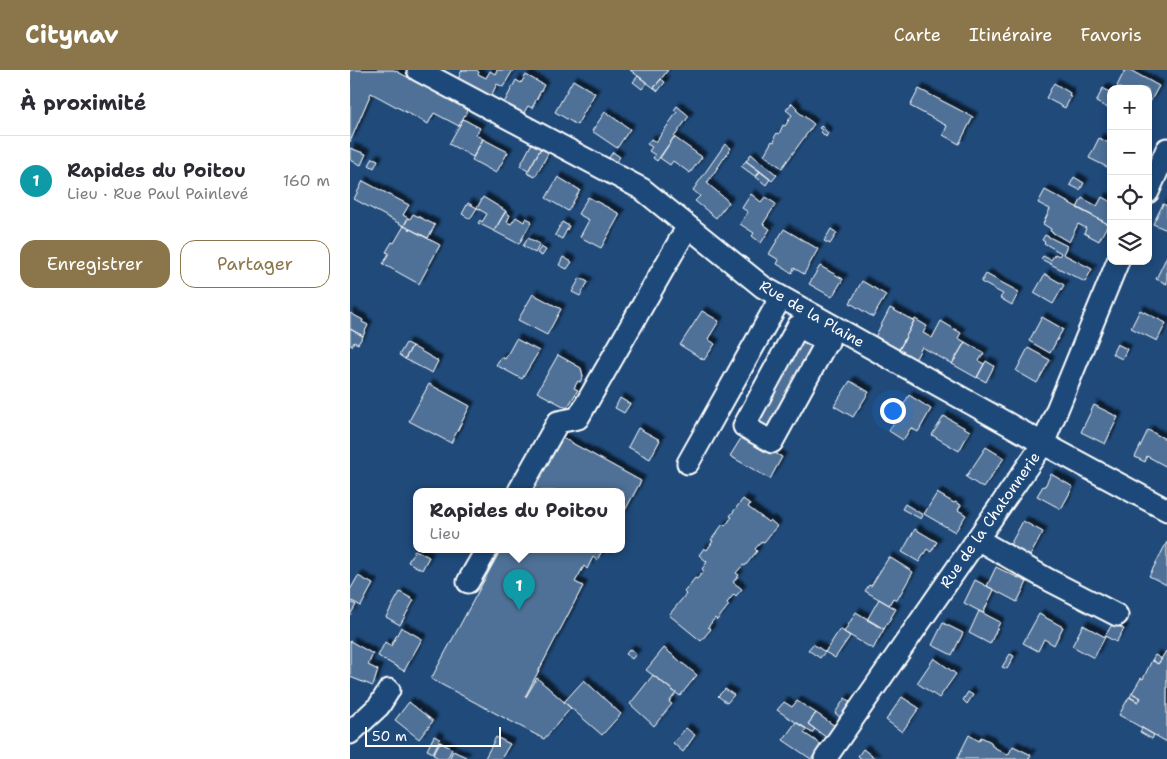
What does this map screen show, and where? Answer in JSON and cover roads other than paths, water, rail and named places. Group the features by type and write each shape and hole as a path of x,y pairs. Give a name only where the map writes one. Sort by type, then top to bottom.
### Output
{"street":[{"name":"Rue de la Plaine","path":"418,70 642,189 763,287 831,334 1167,510"},
{"path":"1152,183 1167,149"},
{"path":"521,488 558,422 578,418 688,226"},
{"name":"Rue de la Chatonnerie","path":"825,759 1043,444 1116,265"},
{"path":"688,463 780,297"},
{"path":"798,326 831,334 772,442 744,426 798,326"},
{"path":"977,539 1039,575 1117,615"},
{"path":"468,582 484,553"},
{"path":"350,733 379,706 389,690"}],"place":[{"name":"Rapides du Poitou","path":"519,610"}]}
